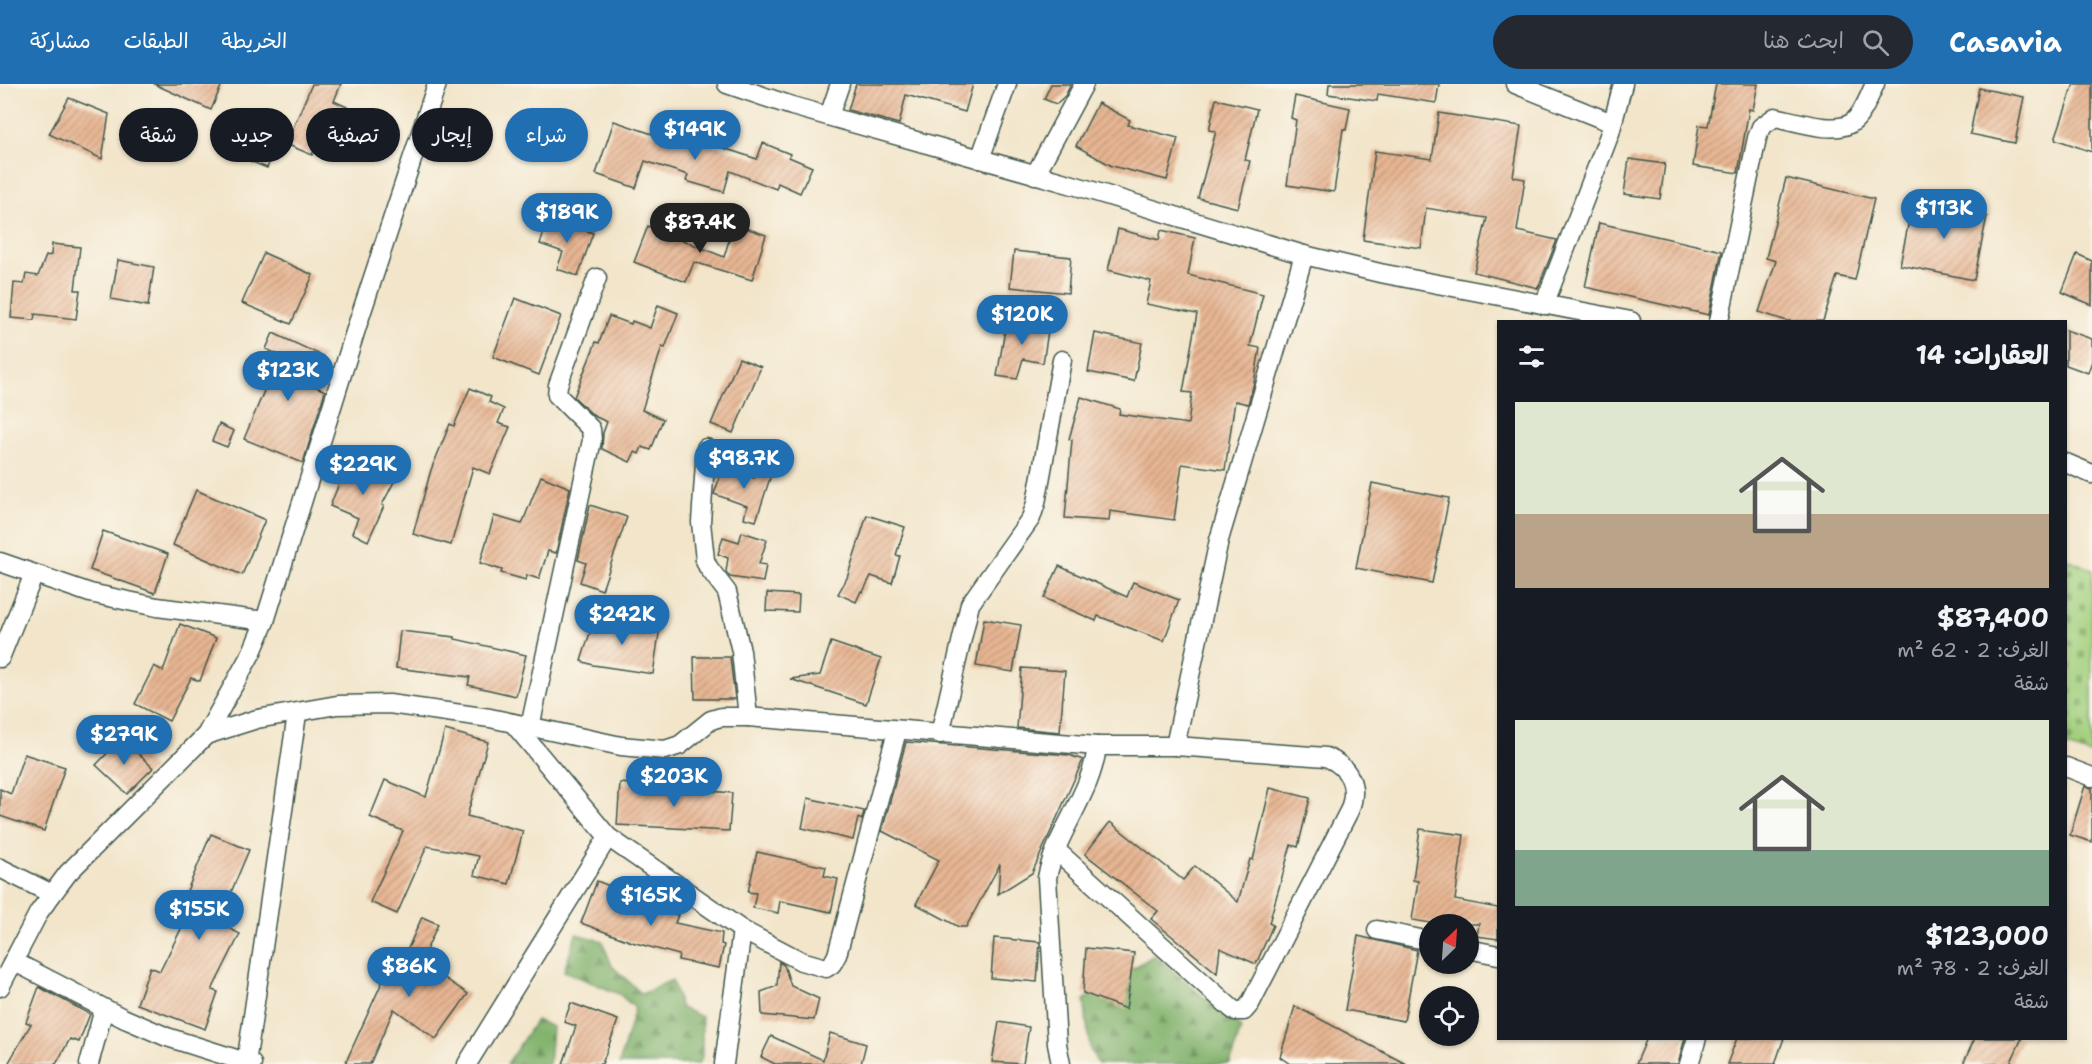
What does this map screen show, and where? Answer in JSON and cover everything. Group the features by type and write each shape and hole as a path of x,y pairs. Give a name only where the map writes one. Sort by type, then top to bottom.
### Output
{"street":[{"path":"0,987 39,912 52,894 68,873 206,735 252,652 265,621 357,326 437,84"},
{"path":"727,84 1304,255 1380,273 1626,320"},
{"path":"829,116 840,84"},
{"path":"980,159 1006,84"},
{"path":"1035,174 1084,84"},
{"path":"1515,84 1612,123"},
{"path":"1544,305 1612,123 1623,84"},
{"path":"1719,320 1761,127 1775,117 1834,129 1847,126 1861,113 1875,84"},
{"path":"1175,746 1219,540 1304,255"},
{"path":"521,725 592,440 591,429 557,395 558,385 597,278"},
{"path":"940,734 970,604 1034,511 1062,360"},
{"path":"706,448 701,522 705,560 727,592 741,651 748,717"},
{"path":"2067,463 2092,474"},
{"path":"0,562 90,592 157,607 265,621"},
{"path":"0,658 34,574"},
{"path":"206,735 257,719 297,714 337,705 389,704 521,725 621,746 665,750 680,745 711,720 721,717 748,717 1097,746 1175,746 1326,757 1336,761 1345,769 1354,789 1349,812 1248,1008 1239,1012 1231,1008 1056,849"},
{"path":"13,961 104,1009 167,1037 248,1063 297,714"},
{"path":"521,725 608,837 742,930 812,966 826,968 832,964 837,955 897,731"},
{"path":"1061,1064 1057,1044 1046,888 1048,868 1092,774 1097,746"},
{"path":"2067,767 2092,777"},
{"path":"467,1064 608,837"},
{"path":"0,868 52,894"},
{"path":"724,1064 742,930"},
{"path":"1377,930 1419,939"},
{"path":"1479,951 1497,955"},
{"path":"89,1064 104,1009"},
{"path":"1689,1064 1696,1040"}],"green space":[{"path":"2067,559 2092,569 2092,755 2067,747"},
{"path":"576,934 602,941 612,966 642,994 672,980 681,1008 702,1017 702,1057 698,1064 619,1064 635,1008 619,994 564,971"},
{"path":"1154,955 1241,1028 1230,1064 1098,1064 1090,1049 1084,1000"},
{"path":"536,1020 552,1027 549,1064 507,1064"}],"building":[{"path":"154,84 222,84 210,110"},
{"path":"312,84 341,84 334,101 347,108 306,108 306,152 294,147 294,126"},
{"path":"856,84 973,84 965,112 906,95 899,124 848,110"},
{"path":"1051,84 1071,84 1065,96 1056,104 1044,99"},
{"path":"1329,84 1439,84 1436,103 1378,94 1377,101 1328,94"},
{"path":"1716,84 1758,84 1753,110 1749,109 1738,173 1693,166 1699,125 1708,126"},
{"path":"2074,84 2092,84 2092,152 2055,139"},
{"path":"1979,88 2024,97 2015,143 1970,134"},
{"path":"1295,96 1350,108 1346,130 1343,129 1334,192 1287,185 1296,120 1291,118"},
{"path":"69,98 109,114 102,159 49,134"},
{"path":"1216,99 1257,109 1245,160 1250,161 1238,208 1198,198 1216,131 1209,130"},
{"path":"1098,103 1130,120 1128,125 1178,138 1167,180 1112,166 1076,146"},
{"path":"1439,113 1521,126 1513,177 1525,179 1517,231 1557,240 1538,288 1474,272 1487,218 1426,208 1421,248 1363,240 1375,151 1432,159"},
{"path":"614,121 664,138 666,132 757,159 763,143 790,154 789,157 812,167 800,193 778,183 776,189 730,171 724,192 686,181 688,175 645,161 636,188 596,174"},
{"path":"1629,159 1665,164 1660,199 1624,194"},
{"path":"252,162 270,162 267,168"},
{"path":"1786,178 1874,199 1855,280 1837,276 1823,320 1784,320 1759,312 1776,261 1766,258"},
{"path":"1913,201 1987,216 1974,280 1900,265"},
{"path":"549,217 593,233 578,276 557,269 563,252 540,244"},
{"path":"1599,223 1722,251 1709,315 1585,287"},
{"path":"734,224 766,235 752,280 694,262 686,282 634,262 648,226 724,257"},
{"path":"1118,229 1159,240 1161,230 1195,238 1188,275 1263,294 1250,346 1260,348 1254,383 1248,404 1235,401 1225,470 1182,464 1174,520 1110,511 1109,521 1065,518 1072,440 1069,439 1081,397 1120,409 1119,414 1188,424 1192,393 1183,392 1197,314 1146,304 1151,281 1108,270"},
{"path":"52,244 80,247 75,290 80,290 76,319 35,314 34,320 11,318 14,283 24,284 26,274 38,276 46,256 51,255"},
{"path":"1014,251 1071,257 1068,293 1010,287"},
{"path":"264,253 313,275 291,324 242,303"},
{"path":"2077,254 2092,261 2092,305 2062,292"},
{"path":"118,260 154,267 148,306 111,299"},
{"path":"515,298 561,316 539,375 493,357"},
{"path":"658,305 678,313 665,348 662,347 642,410 663,419 651,450 642,447 639,454 635,452 630,462 602,449 603,433 607,422 594,416 574,397 609,316 650,328"},
{"path":"1007,318 1049,325 1043,363 1023,359 1017,379 997,376"},
{"path":"2067,330 2092,339 2092,361 2088,373 2067,365"},
{"path":"273,333 323,356 310,384 325,391 303,463 244,439 279,355 266,349"},
{"path":"1095,333 1142,343 1134,381 1088,372"},
{"path":"739,358 761,367 733,433 711,424"},
{"path":"470,388 491,397 489,402 504,409 498,423 510,427 490,474 473,467 451,545 413,534 431,470 450,424 454,426"},
{"path":"219,424 234,431 227,447 212,441"},
{"path":"349,459 396,478 382,505 384,506 368,541 352,533 358,518 330,506"},
{"path":"723,468 754,478 757,468 772,472 756,521 744,518 747,506 714,494"},
{"path":"541,476 570,488 556,553 548,551 539,579 527,575 526,580 501,573 502,570 480,563 494,516 522,524"},
{"path":"1372,483 1449,498 1432,583 1356,568"},
{"path":"196,490 265,520 242,575 173,545"},
{"path":"590,505 627,517 602,590 580,582 586,563 578,560"},
{"path":"867,515 905,527 896,555 900,556 892,583 871,576 856,602 838,594 847,578"},
{"path":"103,531 168,554 155,593 90,570"},
{"path":"742,532 767,540 759,564 766,565 763,582 730,577 726,572 728,558 718,554 723,537 739,542"},
{"path":"1059,566 1127,597 1133,582 1179,600 1164,641 1098,616 1096,621 1044,598"},
{"path":"767,593 799,595 798,612 766,611"},
{"path":"595,617 660,627 653,674 593,665 581,661"},
{"path":"984,619 1021,625 1013,672 976,666"},
{"path":"180,624 216,638 200,681 191,678 169,721 135,704 154,666 163,671"},
{"path":"400,631 455,637 455,639 526,655 516,696 468,685 470,677 396,668"},
{"path":"831,642 881,659 866,704 790,679 820,675"},
{"path":"694,657 730,657 735,699 695,699"},
{"path":"1022,668 1065,671 1060,732 1017,728"},
{"path":"445,730 488,742 467,816 523,831 509,884 474,875 479,856 427,846 397,914 370,902 403,831 370,817 385,780 426,797"},
{"path":"122,738 153,768 127,794 96,765"},
{"path":"906,742 1069,755 1083,760 1032,873 998,894 1000,864 966,927 959,927 916,904 939,860 882,831"},
{"path":"24,754 65,767 44,831 0,816 0,789 11,794"},
{"path":"620,783 732,793 729,831 617,825"},
{"path":"2085,786 2092,788 2092,842 2070,835"},
{"path":"1270,788 1310,798 1298,847 1291,845 1269,923 1273,925 1256,964 1220,948 1217,973 1151,919 1158,911 1085,854 1110,822 1183,880 1195,866 1238,902 1250,859 1253,860"},
{"path":"808,798 864,811 862,820 858,818 853,840 802,828"},
{"path":"1420,829 1464,835 1455,900 1497,908 1497,939 1479,936 1479,914 1419,914 1419,921 1412,920 1418,881 1413,880"},
{"path":"211,834 249,850 218,923 240,934 212,990 218,992 205,1029 137,1004 150,967 160,971 194,903 184,898"},
{"path":"757,852 826,867 824,876 838,879 831,912 780,901 778,913 753,908 756,893 748,892"},
{"path":"597,881 632,895 629,902 678,915 675,923 722,933 721,944 724,945 719,968 678,960 679,955 632,942 581,923"},
{"path":"422,917 438,924 421,962 468,994 436,1039 394,1009 370,1064 345,1064 393,958 402,962"},
{"path":"1358,936 1417,950 1404,1021 1345,1010"},
{"path":"994,938 1040,942 1037,982 991,978"},
{"path":"1086,948 1134,953 1126,1009 1083,993"},
{"path":"779,962 784,965 791,986 819,999 814,1020 762,1015 761,992 777,986"},
{"path":"39,987 90,1014 79,1042 70,1039 56,1064 8,1064 31,1024 26,1022"},
{"path":"571,1003 618,1020 602,1064 563,1064 576,1026 564,1022"},
{"path":"1295,1006 1406,1064 1290,1064 1280,1057"},
{"path":"999,1022 1029,1027 1023,1064 992,1062"},
{"path":"830,1033 866,1044 861,1064 775,1064 761,1057 771,1036 823,1060"},
{"path":"1646,1040 1684,1040 1678,1064 1636,1064"},
{"path":"1736,1040 1783,1040 1775,1064 1727,1064"},
{"path":"1974,1040 2021,1040 2010,1064 1963,1064"}]}
